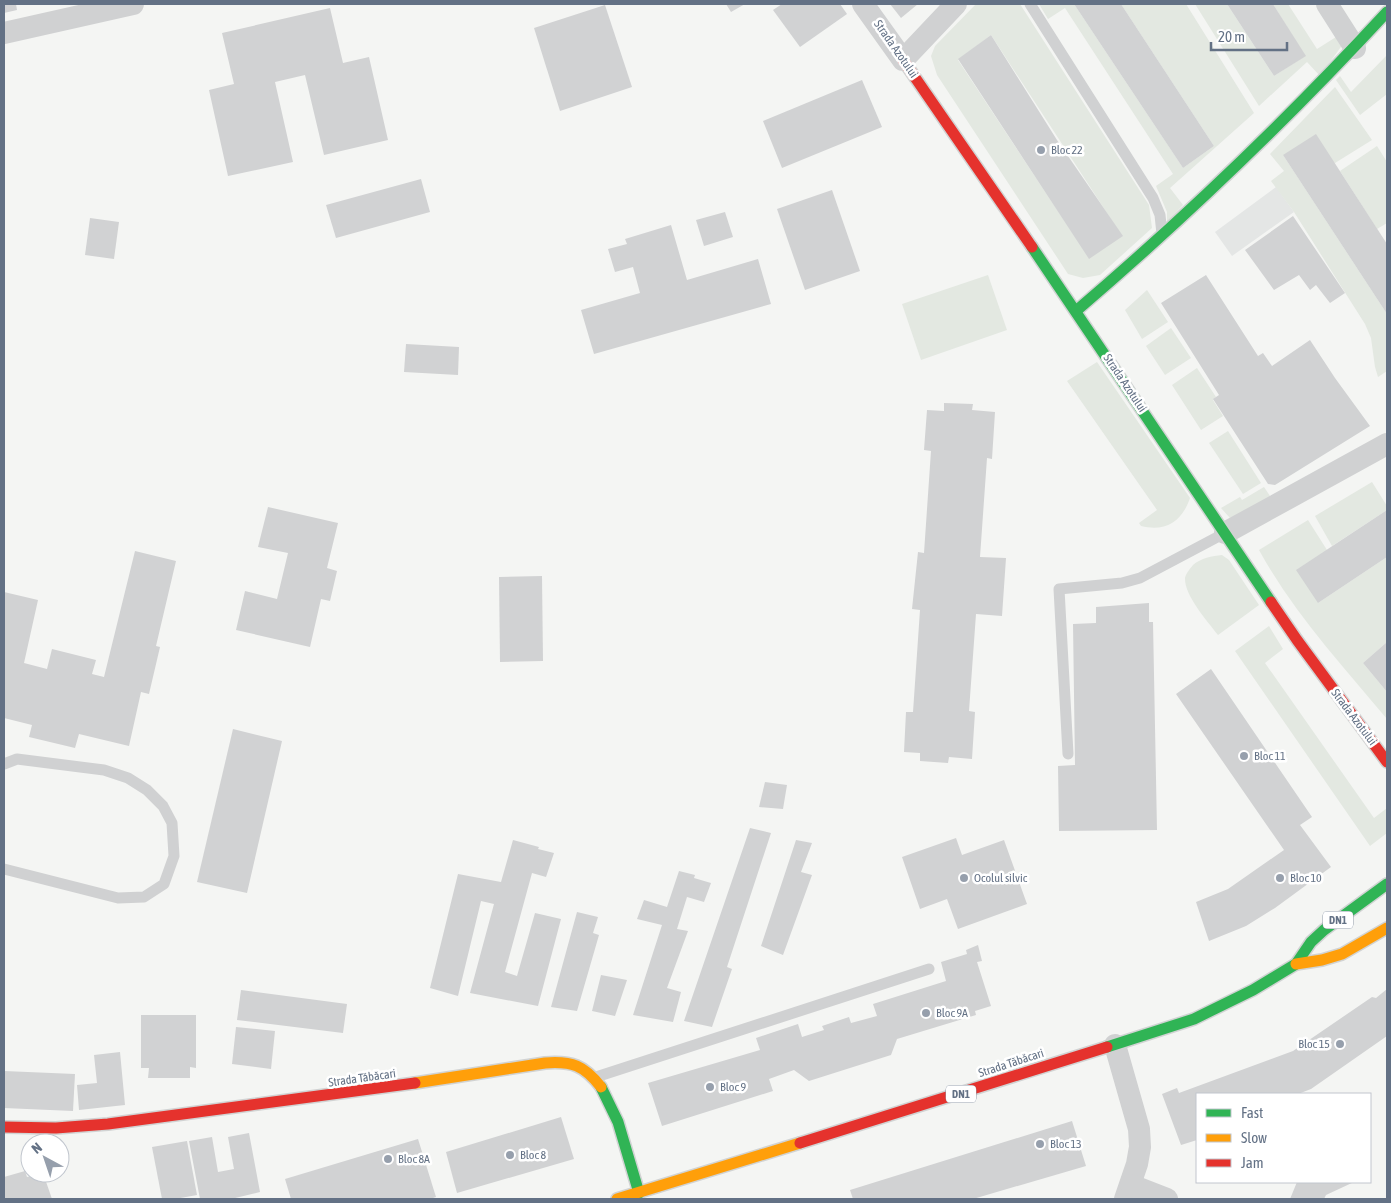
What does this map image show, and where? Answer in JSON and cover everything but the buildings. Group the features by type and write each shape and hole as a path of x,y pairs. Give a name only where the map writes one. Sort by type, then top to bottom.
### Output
{"main road":[{"path":"1076,311 1162,236 1272,132 1355,48 1387,12"},
{"name":"Strada Azotului","path":"903,60 1076,311 1297,640 1387,762"},
{"name":"Strada Tăbăcari","path":"1296,964 1311,942 1324,930 1387,884"},
{"name":"Strada Tăbăcari","path":"617,1199 638,1193 662,1193 1194,1018 1253,990 1296,964 1322,960 1342,954 1387,928"},
{"name":"Strada Tăbăcari","path":"4,1127 53,1128 92,1126 332,1096 545,1063 565,1062 580,1066 596,1077"},
{"path":"596,1077 611,1104 638,1193"}],"street":[{"path":"4,33 133,4"},
{"name":"Strada Azotului","path":"863,4 903,60"},
{"path":"903,60 956,4"},
{"path":"1327,4 1355,48"},
{"path":"1225,533 1387,444"},
{"path":"1115,1045 1139,1129 1140,1147 1128,1192 1167,1199"}],"lane":[{"path":"1030,4 1153,198 1160,215 1162,236"},
{"path":"1068,754 1060,589 1113,584 1140,578 1225,533"},
{"path":"4,764 17,759 104,770 128,778 147,790 163,806 172,823 174,856 164,884 144,897 118,898 4,869"},
{"path":"596,1077 929,969"}],"shaded area":[{"path":"976,4 1020,4 1149,205 1152,228 1100,275 1083,278 1068,274 937,75 931,56 935,46","holes":["991,35 1122,236 1089,258 958,60"]},
{"path":"1039,4 1074,4 1183,168 1214,146 1121,4 1186,4 1254,113 1170,188 1183,205 1167,222 1167,212 1156,186 1173,174 1065,8 1048,19"},
{"path":"1195,4 1227,4 1274,76 1305,56 1273,4 1288,4 1317,49 1336,37 1343,44 1320,76 1307,62 1259,106"},
{"path":"1387,55 1387,94 1360,115 1336,80 1340,76 1351,92"},
{"path":"1335,87 1372,140 1335,163 1283,155 1387,314 1387,371 1378,377 1371,338 1365,324 1294,212 1271,181 1284,171 1270,154"},
{"path":"1377,146 1387,162 1387,223 1377,229 1340,171"},
{"path":"1276,187 1294,212 1232,256 1215,232"},
{"path":"988,275 1007,330 921,360 902,304"},
{"path":"1147,290 1168,322 1142,339 1125,310"},
{"path":"1171,328 1191,358 1165,375 1146,346"},
{"path":"1097,362 1190,498 1182,513 1172,523 1158,528 1141,526 1139,523 1157,510 1067,381"},
{"path":"1197,368 1216,397 1213,400 1223,416 1201,430 1172,385"},
{"path":"1228,431 1261,483 1243,494 1209,443"},
{"path":"1372,482 1387,506 1387,510 1332,546 1315,516"},
{"path":"1264,487 1272,499 1230,518 1221,508 1240,497 1242,500"},
{"path":"1308,520 1327,550 1318,603 1387,557 1387,642 1363,663 1387,692 1387,719 1287,595 1259,550"},
{"path":"1222,555 1229,560 1259,605 1218,635 1192,600 1185,578 1188,571 1196,563 1207,558"},
{"path":"1269,626 1283,649 1265,663 1374,818 1387,808 1387,833 1370,846 1235,651"}],"traffic: fast":[{"path":"1076,311 1157,240 1236,166 1313,90 1387,12"},
{"path":"1032,247 1271,602"},
{"path":"1107,1047 1194,1019 1253,990 1296,964 1311,942 1324,930 1387,884"},
{"path":"601,1087 618,1122 639,1193"}],"traffic: slow":[{"path":"1296,964 1322,960 1342,954 1387,928"},
{"path":"415,1083 545,1063 563,1063 583,1069 601,1087"},
{"path":"617,1199 800,1143"}],"traffic: jam":[{"path":"903,60 1032,247"},
{"path":"1271,602 1387,762"},
{"path":"800,1143 1107,1047"},
{"path":"4,1127 56,1128 108,1124 415,1083"}],"place":[{"name":"Bloc 22","path":"1041,150"},
{"name":"Bloc 11","path":"1244,756"},
{"name":"Ocolul silvic","path":"964,878"},
{"name":"Bloc 10","path":"1280,878"},
{"name":"Bloc 9A","path":"926,1013"},
{"name":"Bloc 15","path":"1340,1044"},
{"name":"Bloc 9","path":"710,1087"},
{"name":"Bloc 13","path":"1040,1144"},
{"name":"Bloc 8","path":"510,1155"},
{"name":"Bloc 8A","path":"388,1159"}]}
